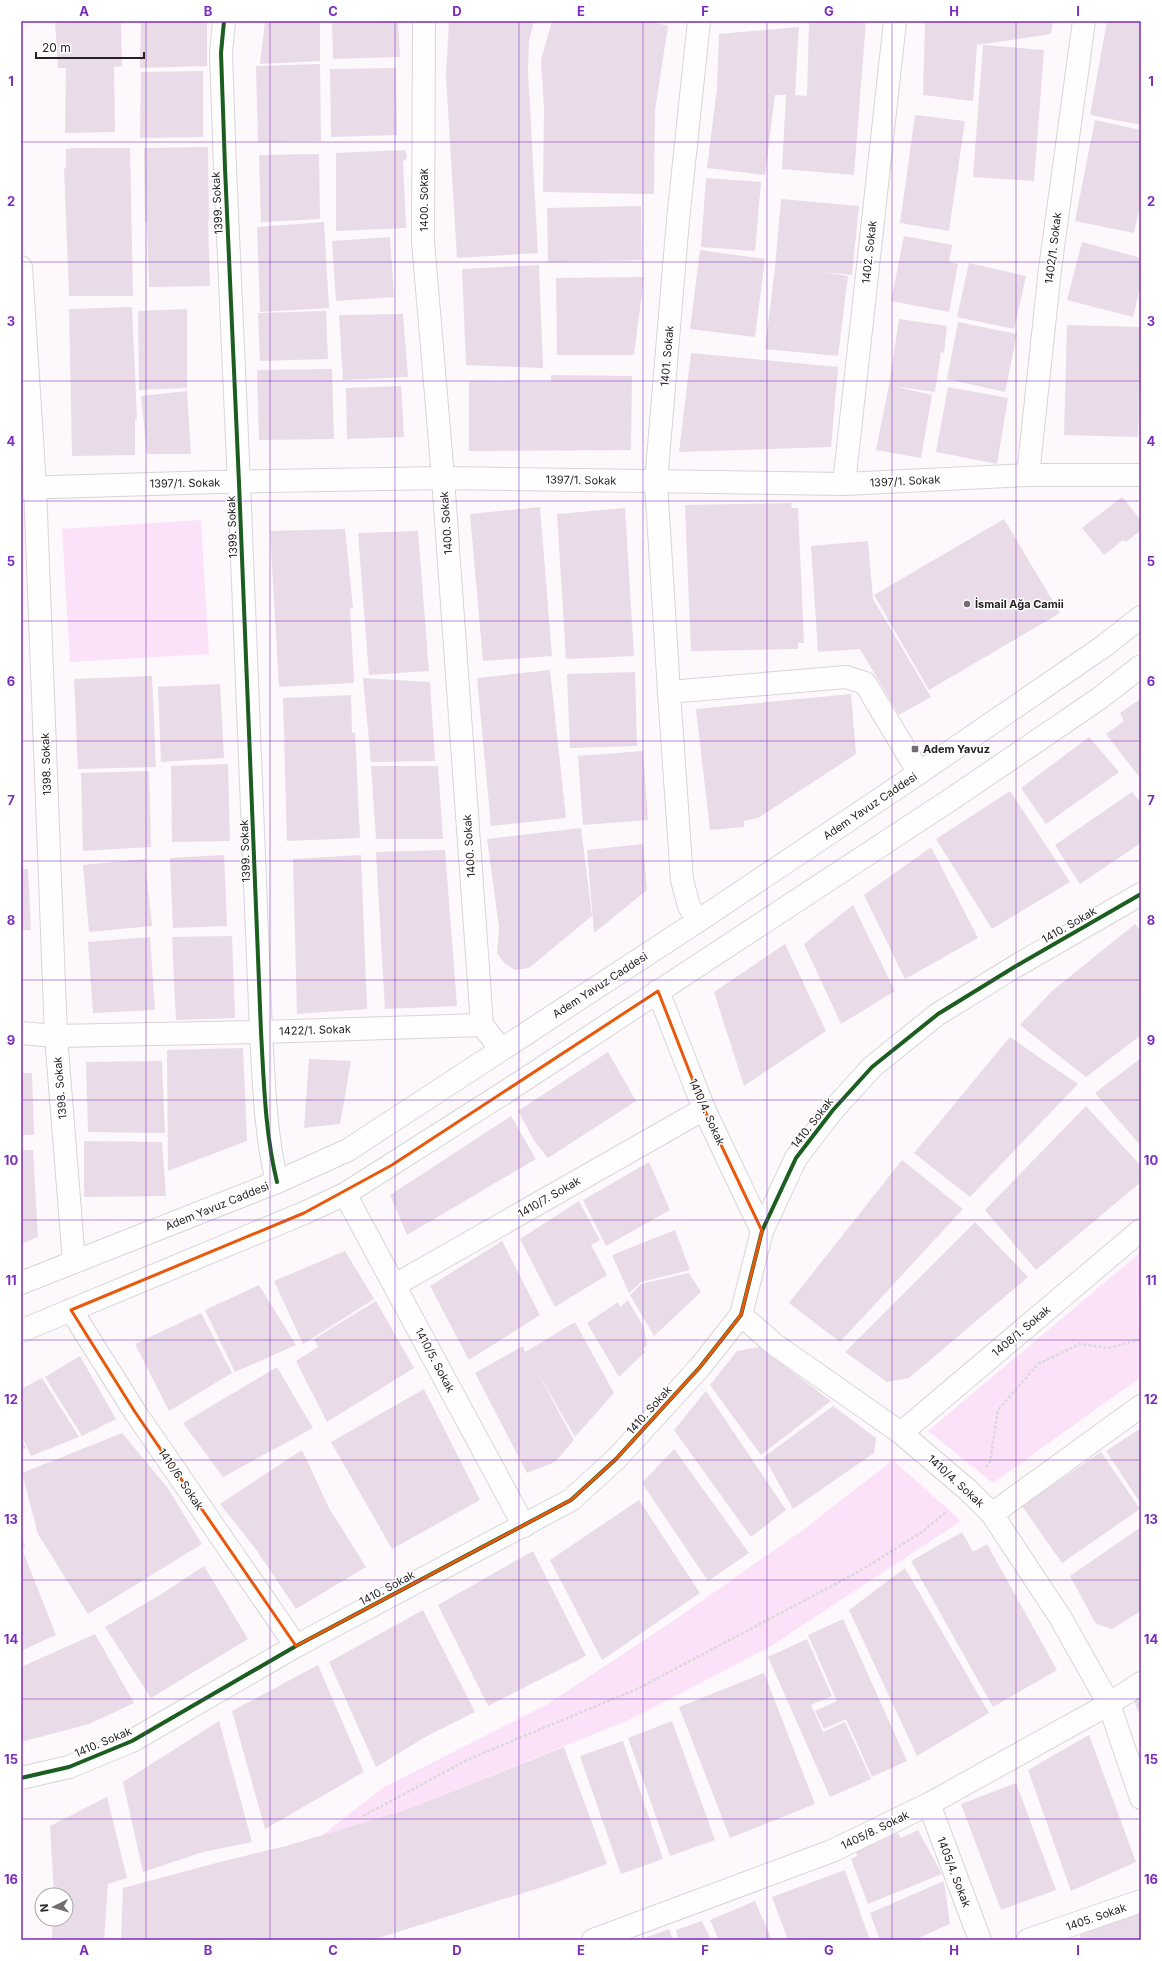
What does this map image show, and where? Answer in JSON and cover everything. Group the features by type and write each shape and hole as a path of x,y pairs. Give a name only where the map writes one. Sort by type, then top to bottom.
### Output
{"street":[{"name":"1399. Sokak","path":"224,21 221,53 224,160 240,483 261,1032 265,1115 270,1154 277,1182"},
{"name":"1400. Sokak","path":"424,21 424,241 443,478 482,1025"},
{"name":"1401. Sokak","path":"698,921 689,906 682,880 656,482 678,220 699,21"},
{"name":"1402. Sokak","path":"844,484 894,21"},
{"name":"1402/1. Sokak","path":"1028,475 1050,269 1084,21"},
{"name":"1398. Sokak","path":"21,267 28,488 56,1036 74,1262"},
{"name":"1397/1. Sokak","path":"28,488 443,478 844,484 1028,475 1141,475"},
{"name":"Adem Yavuz Caddesi","path":"21,1283 277,1182 348,1150 698,921 919,774 1104,646 1141,617"},
{"path":"21,1331 304,1213 345,1194 507,1091 959,793 1100,698 1141,666"},
{"path":"669,692 846,677 865,683 919,774"},
{"name":"1410. Sokak","path":"21,1778 69,1767 132,1741 296,1646 571,1500 616,1459 700,1367 741,1315 762,1231 796,1158 833,1110 872,1067 938,1014 1016,966 1141,894"},
{"name":"1410/4. Sokak","path":"658,991 704,1109 762,1231"},
{"name":"1422/1. Sokak","path":"21,1033 56,1036 261,1032 482,1025"},
{"path":"482,1025 501,1049"},
{"name":"1410/7. Sokak","path":"395,1285 704,1109"},
{"name":"1410/5. Sokak","path":"345,1194 524,1526"},
{"name":"1408/1. Sokak","path":"901,1432 1141,1230"},
{"name":"1410/6. Sokak","path":"71,1310 135,1412 296,1646"},
{"name":"1410/4. Sokak","path":"741,1315 774,1344 901,1432 969,1491 992,1514 1060,1617 1109,1704 1141,1798"},
{"path":"992,1514 1141,1406"},
{"name":"1405/8. Sokak","path":"592,1940 832,1851 928,1804 1109,1704 1141,1683"},
{"name":"1405/4. Sokak","path":"928,1804 980,1940"},
{"name":"1405. Sokak","path":"1028,1940 1141,1901"}],"path":[{"path":"363,1816 469,1759 637,1689 860,1571 922,1532 969,1491 990,1462 998,1410 1038,1364 1080,1344 1109,1348 1141,1339"}],"highlighted area":[{"path":"658,991 704,1109 762,1231 741,1315 700,1367 616,1459 571,1500 296,1646 135,1412 71,1310 304,1213 392,1165"}],"shaded area":[{"path":"201,520 209,654 70,662 62,529"},
{"path":"1141,1252 1141,1377 993,1483 928,1431"},
{"path":"893,1460 961,1521 768,1648 631,1719 299,1853 384,1787 546,1705 673,1621 803,1530"}],"building":[{"path":"55,21 121,21 122,66 114,67 115,132 65,133 66,68 58,68"},
{"path":"141,21 207,21 207,66 140,68"},
{"path":"265,21 320,21 320,61 260,64"},
{"path":"332,21 398,21 400,57 333,59"},
{"path":"449,21 534,21 529,41 528,72 538,253 457,258 446,76"},
{"path":"552,21 650,21 668,26 655,110 654,194 543,192 544,108 541,60"},
{"path":"809,21 866,21 854,175 782,169 786,95 775,95 765,175 707,168 717,88 719,34 799,27 795,95 807,96"},
{"path":"925,21 1053,21 1051,34 977,45 973,101 923,95"},
{"path":"1107,21 1141,21 1141,125 1090,115"},
{"path":"983,45 1044,50 1034,181 973,177"},
{"path":"320,64 321,141 258,142 256,66"},
{"path":"396,68 397,135 331,137 330,69"},
{"path":"203,71 203,137 140,138 141,72"},
{"path":"915,115 965,121 949,231 900,223"},
{"path":"1095,120 1141,130 1141,201 1134,233 1075,221"},
{"path":"208,147 210,286 149,287 147,222 145,222 144,148"},
{"path":"130,148 133,296 69,296 64,168 66,169 66,149"},
{"path":"405,150 407,155 406,160 403,161 406,228 336,231 336,153"},
{"path":"319,154 320,219 261,222 259,155"},
{"path":"706,178 761,182 755,251 701,247"},
{"path":"781,199 859,206 852,275 823,272 848,276 838,356 765,349 775,268"},
{"path":"641,206 642,260 548,262 547,208"},
{"path":"324,222 329,308 260,312 257,227"},
{"path":"904,236 952,245 949,262 958,264 949,312 891,301"},
{"path":"390,237 394,297 336,301 332,241"},
{"path":"1082,242 1141,258 1141,284 1133,317 1067,300"},
{"path":"700,250 765,259 755,337 690,329"},
{"path":"969,263 1026,276 1014,329 957,317"},
{"path":"539,265 543,368 466,365 462,269"},
{"path":"644,277 634,355 557,355 556,278"},
{"path":"132,307 137,419 135,420 135,455 72,456 69,309"},
{"path":"187,309 187,388 139,390 138,311"},
{"path":"326,311 328,359 260,361 258,313"},
{"path":"403,314 408,377 343,380 339,315"},
{"path":"899,319 947,326 944,353 941,352 935,392 893,386 932,395 921,458 876,450 889,385"},
{"path":"958,322 1017,334 1005,392 947,379"},
{"path":"1067,325 1141,327 1138,437 1064,435"},
{"path":"691,353 838,367 831,447 679,452"},
{"path":"332,369 334,439 259,440 257,370"},
{"path":"551,375 632,376 631,450 469,451 469,381 551,382"},
{"path":"401,386 404,437 347,439 346,388"},
{"path":"948,387 1008,398 997,464 936,452"},
{"path":"187,391 191,454 147,454 141,396"},
{"path":"1122,497 1141,520 1141,530 1126,542 1123,540 1104,555 1082,528"},
{"path":"791,503 792,508 798,508 804,643 798,643 798,649 691,651 685,505"},
{"path":"540,507 552,656 483,661 470,514"},
{"path":"625,508 634,656 566,659 557,514"},
{"name":"İsmail Ağa Camii","path":"1004,519 1060,613 929,690 874,595"},
{"path":"345,529 353,608 350,608 354,683 279,687 270,531"},
{"path":"418,531 429,671 369,675 358,533"},
{"path":"868,541 873,599 931,697 899,715 860,649 818,652 811,546"},
{"path":"550,670 566,818 491,826 477,678"},
{"path":"635,672 637,746 570,748 567,674"},
{"path":"152,676 156,767 78,769 74,679"},
{"path":"363,678 430,682 435,761 371,762"},
{"path":"220,684 224,758 161,762 158,687"},
{"path":"851,694 856,754 758,818 744,821 744,827 710,830 696,709"},
{"path":"351,695 352,733 355,732 360,838 287,841 283,698"},
{"path":"1140,699 1141,779 1106,734 1124,721 1120,713"},
{"path":"1089,737 1119,772 1046,824 1021,788"},
{"path":"643,751 648,820 583,825 578,756"},
{"path":"228,764 230,841 172,842 171,766"},
{"path":"371,766 438,766 443,839 376,839"},
{"path":"149,771 151,847 83,851 81,773"},
{"path":"1010,791 1070,882 992,929 936,839"},
{"path":"1132,792 1141,803 1141,843 1080,884 1055,845"},
{"path":"581,828 592,916 529,968 515,970 505,964 497,953 499,927 487,839"},
{"path":"643,844 647,890 594,933 587,850"},
{"path":"931,847 978,938 905,979 864,895"},
{"path":"445,850 457,1006 385,1009 376,852"},
{"path":"224,855 227,926 173,928 170,858"},
{"path":"361,855 367,1009 297,1014 293,859"},
{"path":"145,859 152,926 89,932 83,865"},
{"path":"21,869 28,869 31,930 21,930"},
{"path":"853,905 895,991 841,1024 804,944"},
{"path":"1135,924 1141,931 1141,1035 1086,1077 1020,1025 1052,991"},
{"path":"232,936 235,1018 176,1020 172,937"},
{"path":"150,937 155,1010 93,1013 88,942"},
{"path":"785,944 826,1031 744,1086 714,992"},
{"path":"1010,1037 1078,1084 970,1197 914,1153"},
{"path":"243,1048 247,1141 168,1171 167,1050"},
{"path":"608,1052 636,1101 548,1158 535,1142 518,1111"},
{"path":"1141,1058 1141,1146 1095,1093"},
{"path":"309,1059 351,1061 340,1124 304,1128"},
{"path":"162,1061 165,1133 88,1132 86,1062"},
{"path":"21,1073 32,1073 34,1135 21,1135"},
{"path":"1086,1106 1141,1166 1141,1182 1036,1270 985,1210"},
{"path":"511,1116 536,1159 407,1235 390,1195"},
{"path":"84,1141 162,1142 166,1196 84,1197"},
{"path":"21,1150 33,1150 38,1237 21,1244"},
{"path":"902,1160 963,1209 840,1342 789,1303"},
{"path":"649,1162 670,1210 606,1246 583,1200"},
{"path":"579,1201 600,1240 591,1245 607,1275 555,1307 520,1239"},
{"path":"975,1222 1028,1277 909,1378 887,1382 845,1352"},
{"path":"675,1230 690,1270 641,1282 629,1293 612,1255"},
{"path":"502,1241 540,1315 469,1360 430,1286"},
{"path":"345,1251 374,1299 303,1344 274,1281"},
{"path":"689,1273 701,1292 654,1336 630,1295 641,1284"},
{"path":"259,1285 296,1345 235,1372 205,1310"},
{"path":"628,1300 644,1328 647,1345 643,1349 645,1352 619,1377 587,1323 618,1302 620,1307"},
{"path":"376,1301 414,1368 327,1422 296,1361 318,1347 314,1339"},
{"path":"201,1313 232,1373 169,1411 135,1344"},
{"path":"575,1322 614,1393 575,1437 535,1368 574,1440 555,1462 527,1473 475,1373 523,1346 525,1352"},
{"path":"759,1347 831,1401 761,1455 710,1385 737,1351"},
{"path":"80,1356 116,1419 82,1436 45,1377"},
{"path":"277,1367 313,1428 223,1477 183,1423"},
{"path":"42,1378 79,1437 31,1456 21,1434 21,1389"},
{"path":"424,1389 480,1500 392,1549 331,1442"},
{"path":"706,1391 786,1510 751,1537 674,1430"},
{"path":"833,1406 876,1438 874,1453 793,1509 764,1457"},
{"path":"1141,1428 1141,1504 1106,1451"},
{"path":"122,1433 167,1487 202,1544 88,1614 38,1534 22,1473"},
{"path":"21,1437 26,1448 21,1450"},
{"path":"674,1449 749,1553 708,1581 642,1483"},
{"path":"302,1450 329,1508 366,1567 296,1609 255,1548 220,1504"},
{"path":"1101,1452 1140,1509 1062,1563 1022,1506"},
{"path":"639,1500 700,1593 602,1660 550,1560"},
{"path":"1141,1527 1141,1611 1112,1629 1096,1624 1070,1576"},
{"path":"962,1532 973,1552 987,1544 1057,1670 993,1707 911,1561"},
{"path":"22,1534 25,1548 22,1549 56,1635 21,1651"},
{"path":"533,1551 586,1656 488,1706 438,1605"},
{"path":"204,1566 248,1639 151,1698 105,1627 160,1595"},
{"path":"905,1568 989,1713 917,1756 849,1610"},
{"path":"423,1610 475,1712 427,1736 376,1767 329,1662"},
{"path":"843,1619 907,1761 872,1777 846,1719 824,1729 815,1711 837,1701 808,1635"},
{"path":"95,1634 134,1703 89,1724 21,1742 21,1667"},
{"path":"807,1639 832,1696 811,1705 823,1732 845,1722 871,1779 830,1797 768,1657"},
{"path":"318,1665 364,1772 265,1829 232,1711"},
{"path":"764,1673 815,1804 730,1838 679,1707"},
{"path":"1141,1692 1141,1718 1132,1696"},
{"path":"219,1721 252,1842 203,1852 143,1872 123,1782"},
{"path":"672,1721 715,1840 670,1856 628,1738"},
{"path":"1089,1735 1136,1862 1071,1891 1028,1770"},
{"path":"623,1741 663,1859 621,1874 580,1756"},
{"path":"564,1747 607,1864 552,1884 372,1940 121,1940 123,1888 286,1846 403,1811"},
{"path":"1016,1783 1056,1890 1001,1910 961,1804"},
{"path":"107,1797 127,1878 108,1884 104,1940 52,1940 53,1927 74,1927 74,1887 54,1887 50,1826"},
{"path":"918,1830 942,1874 868,1904 851,1859 857,1856 856,1852 898,1833 901,1838"},
{"path":"845,1870 870,1940 788,1940 772,1897"},
{"path":"944,1881 950,1924 914,1940 880,1940 870,1913"},
{"path":"755,1901 772,1940 719,1940 710,1920"},
{"path":"1141,1912 1141,1940 1081,1940 1078,1926"},
{"path":"702,1921 711,1940 679,1940 676,1930"},
{"path":"669,1929 673,1940 639,1940"}],"cycle path":[{"path":"224,21 221,53 225,168 261,1032 267,1126 277,1182"},
{"path":"21,1778 69,1767 132,1741 296,1646 571,1500 616,1459 700,1367 741,1315 762,1231 796,1158 833,1110 872,1067 938,1014 1016,966 1141,894"}],"place":[{"name":"İsmail Ağa Camii","path":"967,604"},
{"name":"Adem Yavuz","path":"915,749"}]}
